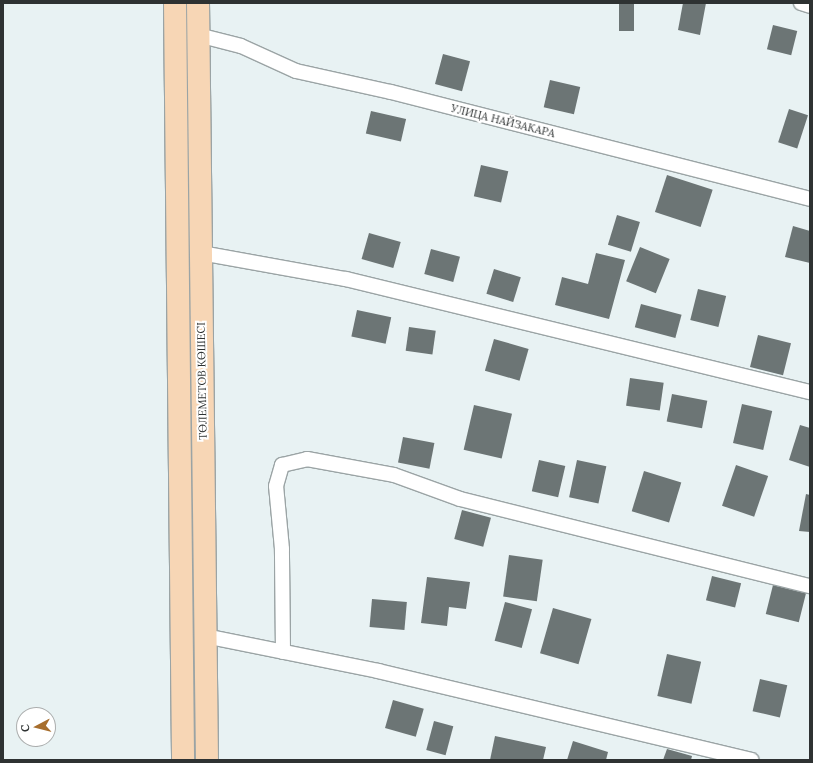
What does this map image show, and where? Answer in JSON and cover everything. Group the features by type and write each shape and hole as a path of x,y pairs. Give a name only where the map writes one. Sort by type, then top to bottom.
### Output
{"main road":[{"path":"175,3 183,760"},
{"name":"ТӨЛЕМЕТОВ КӨШЕСІ","path":"198,3 207,760"}],"street":[{"path":"801,3 810,6"},
{"name":"УЛИЦА НАЙЗАКАРА","path":"198,35 240,46 296,71 406,96 810,199"},
{"path":"201,253 346,279 810,392"},
{"path":"283,652 282,549 276,486 282,465 307,459 394,475 460,499 810,586"},
{"path":"205,636 378,671 752,760"}],"building":[{"path":"619,3 634,3 634,31 619,31"},
{"path":"683,3 706,3 700,35 678,30"},
{"path":"773,25 797,31 791,55 767,49"},
{"path":"443,54 470,61 462,91 435,84"},
{"path":"550,80 580,87 574,114 544,107"},
{"path":"789,109 808,115 797,148 778,142"},
{"path":"371,111 406,119 401,142 366,133"},
{"path":"481,165 508,171 501,202 474,196"},
{"path":"667,175 713,190 701,227 655,212"},
{"path":"617,215 640,222 631,252 608,245"},
{"path":"793,226 810,231 810,263 785,257"},
{"path":"369,233 401,242 393,268 362,259"},
{"path":"640,247 670,259 656,293 626,281"},
{"path":"431,249 460,257 453,282 424,274"},
{"path":"596,253 625,260 609,319 555,305 562,277 588,284"},
{"path":"494,269 521,277 513,302 486,294"},
{"path":"698,289 726,296 718,327 690,320"},
{"path":"641,304 682,315 675,338 635,327"},
{"path":"357,310 391,317 386,344 351,336"},
{"path":"409,327 436,331 432,355 406,351"},
{"path":"758,335 791,343 783,375 750,367"},
{"path":"494,339 529,349 520,381 485,371"},
{"path":"630,378 664,383 660,410 626,406"},
{"path":"672,394 707,401 702,428 667,421"},
{"path":"742,404 772,411 763,450 733,443"},
{"path":"474,405 512,414 502,459 464,450"},
{"path":"800,425 810,428 810,467 789,460"},
{"path":"403,437 434,443 429,469 398,463"},
{"path":"539,460 565,466 558,497 532,491"},
{"path":"577,460 606,466 598,503 569,497"},
{"path":"736,465 768,476 754,517 722,506"},
{"path":"644,471 681,482 669,523 632,511"},
{"path":"806,494 810,495 810,532 799,531"},
{"path":"462,510 491,518 483,547 454,539"},
{"path":"509,555 543,560 537,601 503,597"},
{"path":"712,576 741,583 735,608 706,600"},
{"path":"427,577 470,582 466,609 449,607 447,626 421,623"},
{"path":"773,585 806,593 799,622 766,614"},
{"path":"372,599 407,602 404,630 370,627"},
{"path":"505,602 532,609 522,648 495,641"},
{"path":"553,608 591,619 578,664 540,653"},
{"path":"667,654 701,662 691,704 657,696"},
{"path":"760,679 787,685 780,717 753,711"},
{"path":"393,700 424,709 416,737 385,728"},
{"path":"434,721 453,726 446,755 426,750"},
{"path":"495,736 546,747 543,760 490,760"},
{"path":"573,741 608,752 606,760 567,760"},
{"path":"667,749 692,756 691,760 663,760"}]}
